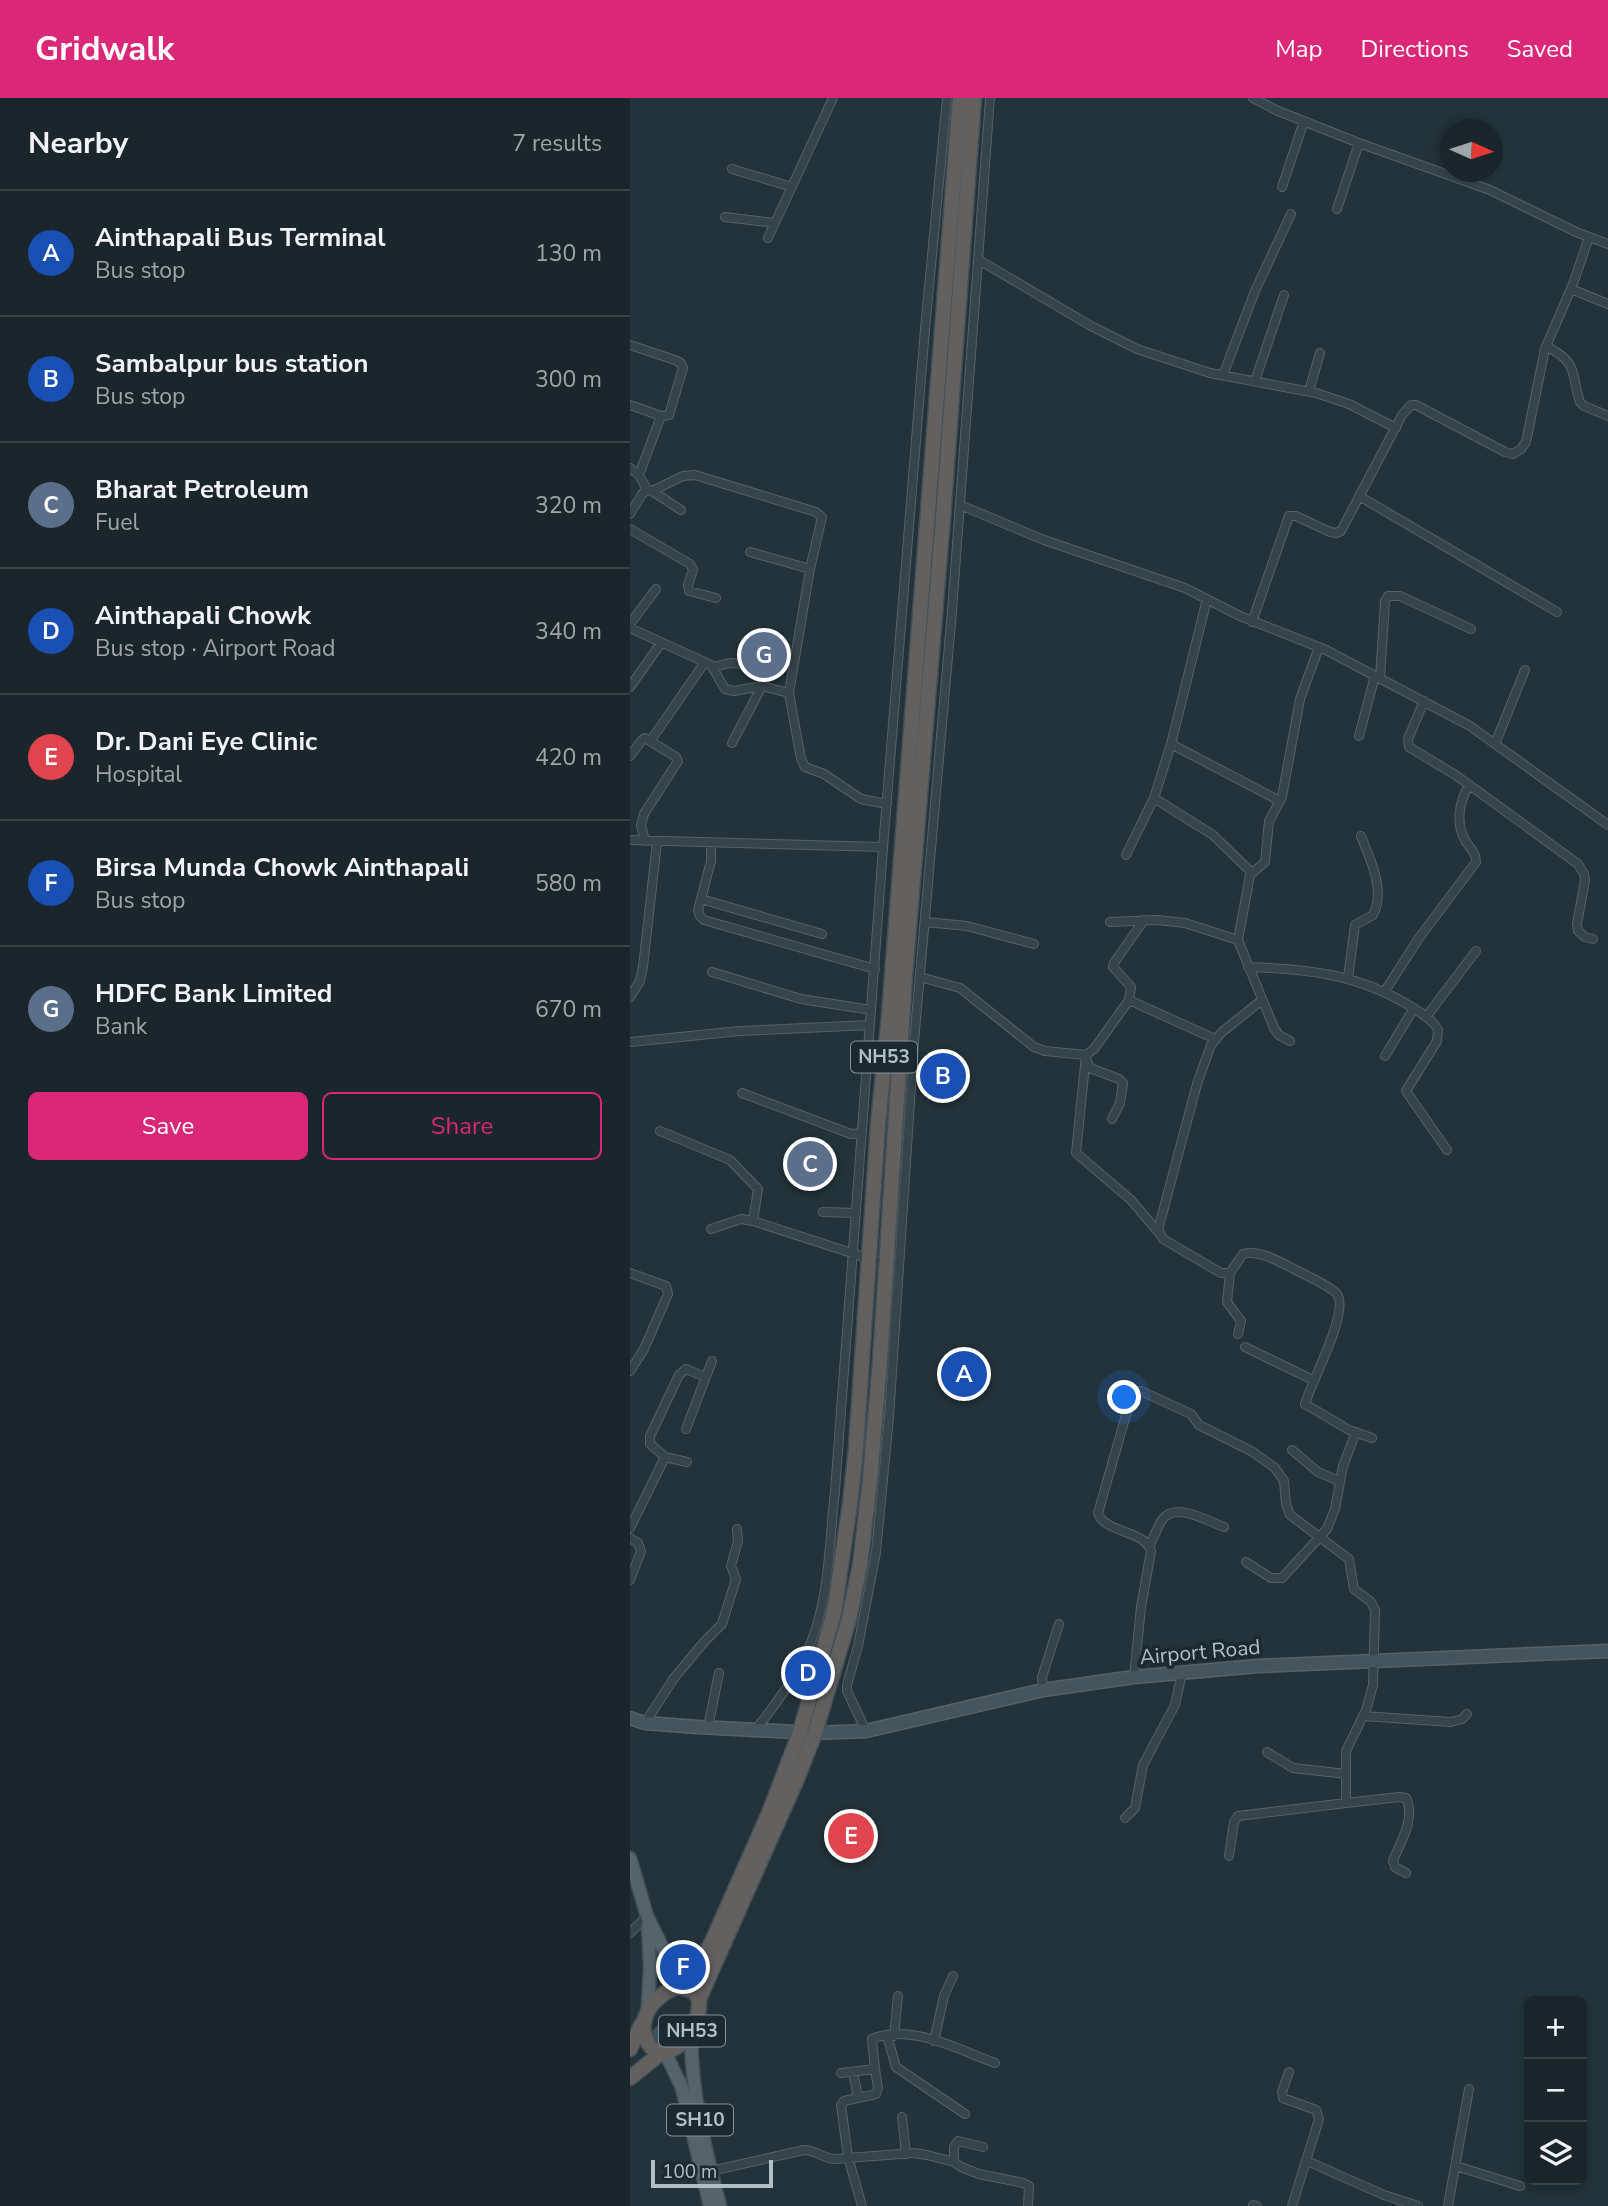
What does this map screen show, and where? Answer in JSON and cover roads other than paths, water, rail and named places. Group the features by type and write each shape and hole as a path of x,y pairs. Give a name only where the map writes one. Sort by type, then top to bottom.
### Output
{"highway":[{"name":"NH53","path":"630,2078 663,2052 678,2046 691,2033 699,2015 699,1999 797,1779 834,1613 856,1448 878,1124 890,1002 960,98"},
{"name":"NH53","path":"683,1987 711,1944 808,1732 849,1619 860,1565 892,1267 905,976 974,98"},
{"name":"NH53","path":"630,2049 648,2007 670,1989 683,1987 699,1999"},
{"name":"NH53","path":"642,2023 643,2038 649,2047 663,2052"}],"main road":[{"name":"Airport Road","path":"630,1718 645,1723 708,1727 808,1732 866,1731 1043,1690 1134,1677 1258,1666 1608,1651"},
{"path":"630,1858 647,1916 683,1987"},
{"path":"647,1916 650,1968 648,2007"},
{"name":"SH10","path":"691,2033 692,2076 720,2206"},
{"name":"SH10","path":"663,2052 682,2088 710,2206"}],"street":[{"path":"768,238 833,98"},
{"path":"756,1729 783,1696 810,1645 824,1598 835,1491 925,329 947,98"},
{"path":"866,1731 846,1685 858,1646 876,1552 889,1417 892,1267 925,922 960,506 990,98"},
{"path":"1253,98 1359,143 1490,190 1608,244"},
{"path":"1282,187 1304,121"},
{"path":"1338,209 1359,143"},
{"path":"732,169 792,187"},
{"path":"1223,375 1255,291 1291,214"},
{"path":"725,217 775,223"},
{"path":"1252,622 1289,516 1296,516 1336,533 1343,527 1411,404 1505,452 1513,454 1521,449 1526,442 1546,346 1571,289 1589,237"},
{"path":"979,260 1112,339 1148,354 1223,375 1309,391 1349,404 1396,428"},
{"path":"1571,289 1608,304"},
{"path":"1255,381 1284,295"},
{"path":"630,345 676,360 683,368 669,415 630,405"},
{"path":"1546,346 1567,359 1572,366 1580,402 1584,407 1608,416"},
{"path":"1309,391 1320,353"},
{"path":"639,475 662,415"},
{"path":"630,468 650,490 681,510"},
{"path":"630,514 642,494 683,476 695,475 820,514 822,521 810,569 789,693 801,759 805,767 824,774 861,799 887,804"},
{"path":"1359,496 1557,612"},
{"path":"960,506 1044,540 1185,588 1252,622 1319,647 1470,726 1607,822"},
{"path":"630,529 690,564 693,570 688,585 689,591 716,598"},
{"path":"750,552 810,569"},
{"path":"656,589 630,626 714,667 722,686 728,691 762,686 789,693"},
{"path":"1359,736 1377,677 1385,601 1388,596 1400,596 1471,629"},
{"path":"1126,855 1154,798 1171,744 1207,599"},
{"path":"630,687 661,643"},
{"path":"1290,1041 1279,1035 1274,1028 1238,940 1251,872 1265,862 1269,821 1285,787 1287,760 1300,699 1319,647"},
{"path":"651,740 705,662"},
{"path":"714,667 729,663 762,666"},
{"path":"1496,744 1525,670"},
{"path":"732,743 762,686"},
{"path":"1424,701 1408,739 1409,747 1469,785 1582,869 1585,880 1578,931 1593,939"},
{"path":"630,756 642,740 651,740 678,761 644,814 641,825 645,841"},
{"path":"1171,744 1280,801"},
{"path":"1385,991 1419,939 1476,862 1475,853 1462,834 1460,816 1460,803 1469,785"},
{"path":"1154,798 1213,835 1251,872"},
{"path":"1348,978 1355,925 1373,915 1377,905 1375,871 1361,836"},
{"path":"630,840 883,847"},
{"path":"630,998 640,981 643,967 657,842"},
{"path":"710,844 711,861 698,910 705,920 875,969"},
{"path":"701,899 822,934"},
{"path":"920,977 960,988 1034,1046 1045,1051 1086,1055 1094,1049 1129,1000 1131,987 1113,967 1144,920"},
{"path":"1110,922 1144,920 1185,923 1238,940"},
{"path":"925,922 967,926 1034,944"},
{"path":"1426,1017 1476,951"},
{"path":"1248,967 1295,968 1348,978 1385,991 1414,1008 1436,1026 1438,1035 1406,1090 1447,1150"},
{"path":"712,972 802,999 871,1010"},
{"path":"1129,1000 1215,1039"},
{"path":"1159,1233 1159,1224 1206,1056 1215,1039 1262,1000"},
{"path":"1385,1056 1414,1008"},
{"path":"630,1042 740,1031 870,1025"},
{"path":"1086,1055 1090,1068 1123,1083 1120,1103 1112,1119"},
{"path":"1086,1055 1076,1153 1131,1200 1163,1239 1215,1270 1230,1273"},
{"path":"742,1093 850,1134 861,1133"},
{"path":"660,1131 730,1160 758,1189 754,1221"},
{"path":"824,1212 855,1213"},
{"path":"711,1229 741,1219 754,1221 892,1267"},
{"path":"1238,1334 1241,1321 1227,1301 1230,1273 1243,1254 1256,1253 1293,1269 1338,1295 1340,1312 1305,1404 1356,1433 1372,1438"},
{"path":"630,1273 666,1286 668,1294 644,1349 630,1371"},
{"path":"1245,1347 1313,1380"},
{"path":"685,1429 712,1361"},
{"path":"687,1462 664,1457 650,1444 650,1436 679,1375 686,1369 705,1377"},
{"path":"1150,1545 1102,1521 1098,1513 1132,1394 1136,1391 1191,1414 1203,1428 1253,1452 1275,1468 1283,1481 1290,1515 1349,1559 1354,1589 1376,1610 1370,1697 1346,1751 1346,1798"},
{"path":"1247,1562 1272,1578 1282,1578 1320,1538 1335,1509 1339,1482 1356,1433"},
{"path":"1292,1450 1318,1472 1339,1482"},
{"path":"630,1528 634,1508 664,1457"},
{"path":"1134,1677 1141,1607 1151,1555 1150,1545 1163,1519 1174,1512 1185,1513 1224,1527"},
{"path":"645,1723 674,1678 722,1624 736,1579 731,1566 738,1541 737,1530"},
{"path":"630,1538 638,1543 641,1551 630,1580"},
{"path":"1043,1690 1042,1677 1059,1624"},
{"path":"708,1727 719,1673"},
{"path":"1125,1818 1135,1808 1143,1765 1175,1705 1182,1673"},
{"path":"1363,1716 1451,1722 1462,1719 1467,1714"},
{"path":"1267,1752 1293,1768 1346,1774"},
{"path":"1229,1856 1234,1822 1238,1816 1346,1798 1399,1797 1406,1798 1409,1805 1406,1830 1393,1861 1395,1867 1406,1873"},
{"path":"630,1933 647,1916"},
{"path":"934,2041 946,1987 953,1976"},
{"path":"898,1996 890,2036 896,2067 965,2115"},
{"path":"862,2206 848,2157 841,2103 873,2096 878,2092 872,2039 917,2036 995,2063"},
{"path":"841,2073 875,2069"},
{"path":"853,2072 858,2098"},
{"path":"1289,2072 1282,2092 1283,2098 1316,2110 1319,2114 1292,2206"},
{"path":"1448,2206 1469,2089"},
{"path":"902,2118 906,2154"},
{"path":"954,2162 954,2147 958,2141 983,2147"},
{"path":"711,2171 804,2150 828,2158 927,2155 954,2162 961,2168 979,2174 1029,2186 1028,2206"},
{"path":"1307,2161 1384,2195 1418,2206"},
{"path":"1456,2166 1520,2186"},
{"path":"1381,2206 1384,2195"}],"water":[{"path":"659,2024 671,2027 675,2034 674,2042 656,2047 651,2032"}],"place":[{"name":"HDFC Bank Limited","path":"764,655"},
{"name":"Sambalpur bus station","path":"943,1076"},
{"name":"Bharat Petroleum","path":"810,1164"},
{"name":"Ainthapali Bus Terminal","path":"964,1374"},
{"name":"Ainthapali Chowk","path":"808,1673"},
{"name":"Dr. Dani Eye Clinic","path":"851,1836"},
{"name":"Birsa Munda Chowk Ainthapali","path":"683,1967"}]}
